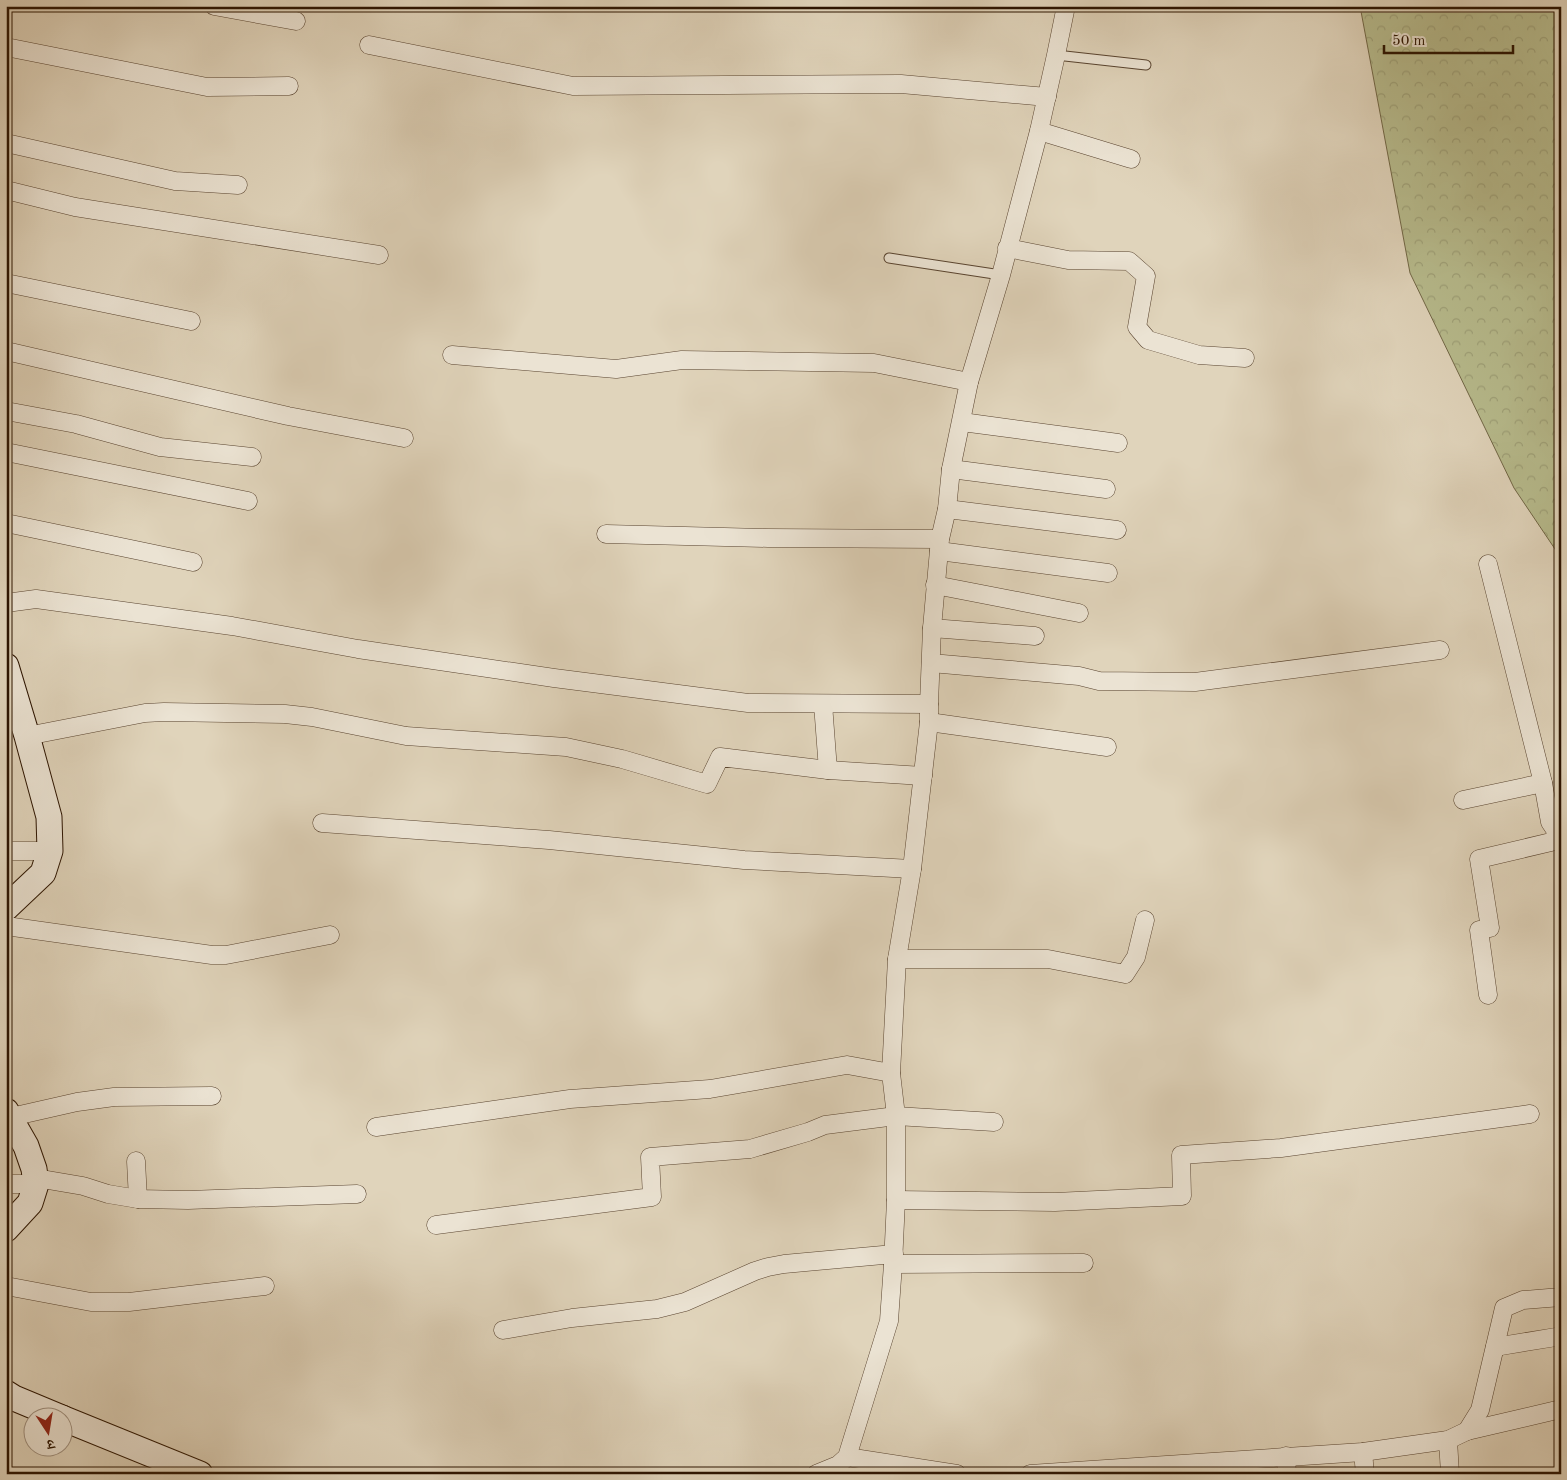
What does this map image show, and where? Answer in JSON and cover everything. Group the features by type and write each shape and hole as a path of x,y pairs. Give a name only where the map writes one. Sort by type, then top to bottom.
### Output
{"main road":[{"path":"6,666 18,726 49,817 50,851 43,873 6,908"},
{"path":"6,1228 30,1203 36,1181 26,1146 8,1114"},
{"path":"6,1393 38,1408"},
{"path":"72,1422 200,1474"}],"street":[{"path":"214,6 296,21"},
{"path":"816,1474 838,1465 847,1457 889,1320 896,1200 896,1116 891,1073 897,959 912,869 929,722 928,704 932,628 940,545 947,509 951,469 969,382 1001,275 1039,131 1066,6"},
{"path":"369,45 573,86 901,84 1046,97"},
{"path":"6,47 207,87 289,86"},
{"path":"1039,131 1131,159"},
{"path":"6,143 175,181 238,185"},
{"path":"6,190 75,206 379,255"},
{"path":"1007,248 1068,260 1130,261 1146,276 1137,327 1148,340 1199,355 1244,358"},
{"path":"6,283 191,321"},
{"path":"6,351 288,416 404,438"},
{"path":"452,355 608,368 682,360 874,363 969,382"},
{"path":"6,411 76,424 160,447 252,457"},
{"path":"962,422 1118,443"},
{"path":"6,452 248,502"},
{"path":"951,469 1106,489"},
{"path":"947,509 1117,530"},
{"path":"6,523 193,562"},
{"path":"606,534 940,545 1108,573"},
{"path":"1488,564 1543,782 1550,822 1559,834 1551,842 1479,859 1490,928 1479,930 1488,994"},
{"path":"935,585 1079,613"},
{"path":"6,603 36,599 232,626 358,649 554,678 748,703 928,704"},
{"path":"932,628 1034,636"},
{"path":"931,663 1080,676 1099,681 1195,682 1440,650"},
{"path":"823,704 828,770"},
{"path":"18,726 145,713 264,713 312,717 406,736 566,747 622,759 707,784 720,757 828,770 923,776"},
{"path":"929,722 1107,747"},
{"path":"1463,800 1543,782"},
{"path":"322,823 549,840 744,860 912,869"},
{"path":"6,851 50,851"},
{"path":"897,959 1048,960 1125,974 1136,956 1146,920"},
{"path":"6,926 212,955 226,955 330,935"},
{"path":"376,1127 570,1099 710,1089 847,1065 891,1073"},
{"path":"8,1114 114,1097 212,1096"},
{"path":"896,1200 1055,1202 1182,1196 1181,1155 1280,1148 1530,1114"},
{"path":"436,1225 652,1197 650,1157 750,1149 825,1126 896,1116 994,1122"},
{"path":"136,1161 138,1199"},
{"path":"6,1184 36,1181 83,1186 108,1194 138,1199 188,1200 357,1194"},
{"path":"503,1330 572,1318 671,1307 755,1271 784,1264 894,1259 1084,1263"},
{"path":"6,1286 91,1302 129,1302 266,1286"},
{"path":"1467,1431 1480,1410 1504,1308 1523,1300 1561,1298"},
{"path":"1495,1347 1556,1337"},
{"path":"1030,1474 1287,1465 1448,1440 1467,1431 1561,1409"},
{"path":"1448,1440 1450,1474"},
{"path":"1362,1452 1365,1474"},
{"path":"847,1457 957,1474"}],"lane":[{"path":"1056,55 1146,65"},
{"path":"888,258 1001,275"}],"green space":[{"path":"1360,6 1561,6 1561,558 1514,488 1410,273"}]}
